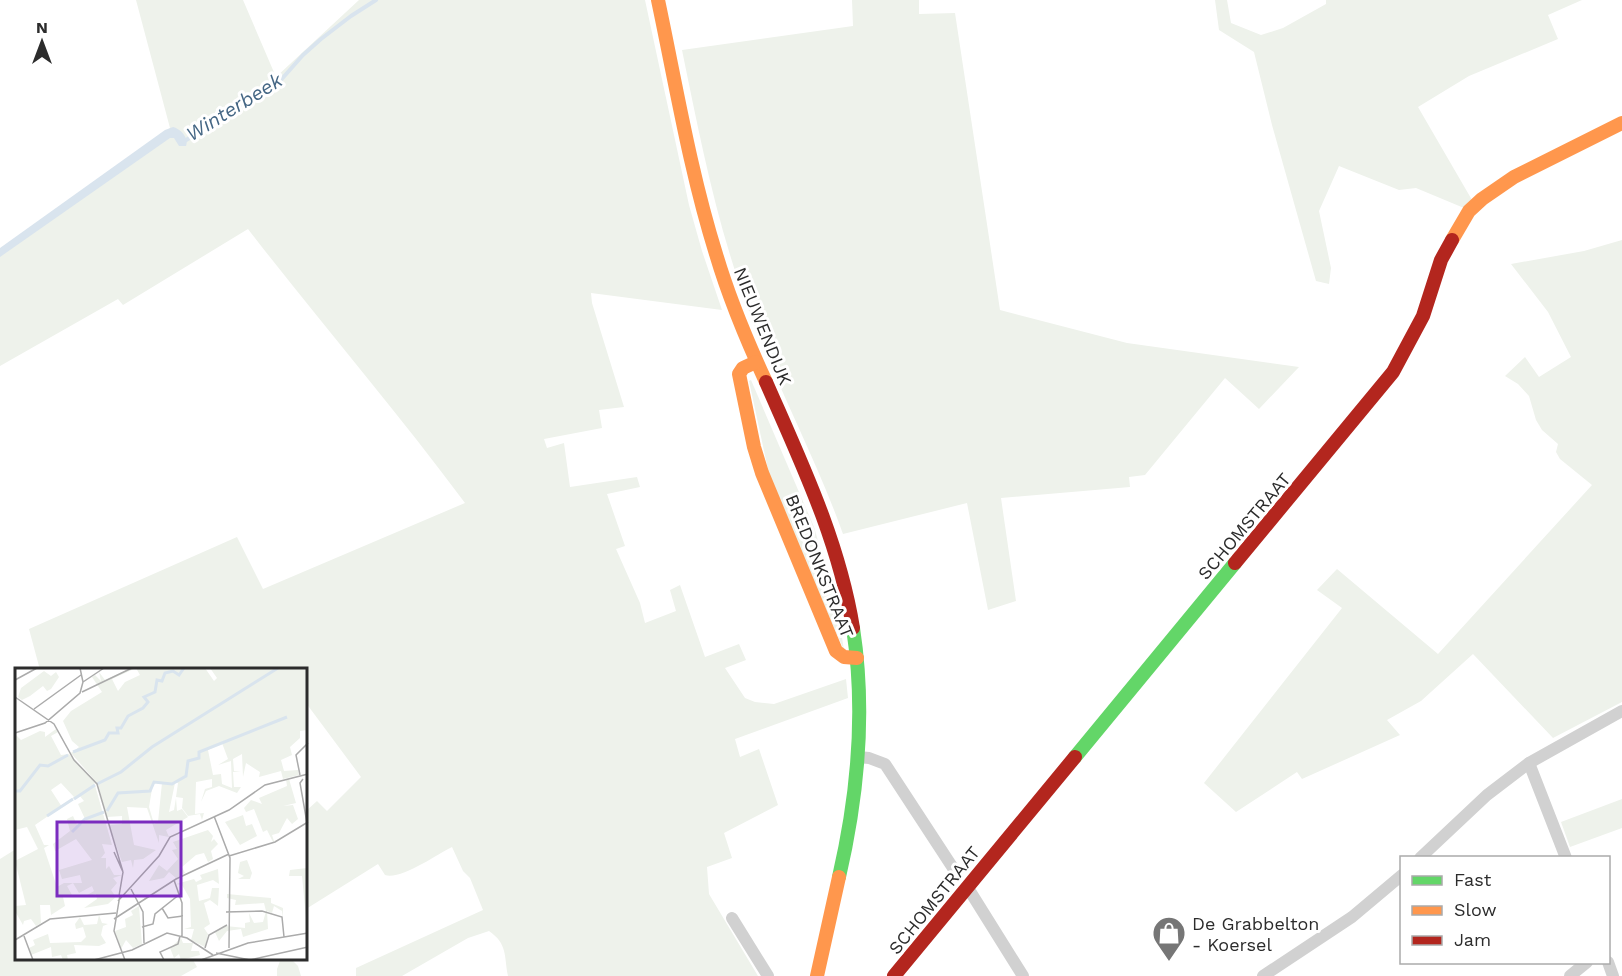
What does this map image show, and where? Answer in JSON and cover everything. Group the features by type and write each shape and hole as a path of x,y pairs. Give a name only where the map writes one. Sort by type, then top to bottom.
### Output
{"street":[{"name":"NIEUWENDIJK","path":"658,0 712,241 728,291 756,362 825,521 847,595 857,658"},
{"name":"SCHOMSTRAAT","path":"894,976 1393,372 1424,316 1442,260 1469,210 1515,177 1622,123"},
{"name":"BREDONKSTRAAT","path":"756,362 743,368 739,374 759,464 836,651 844,657 857,658 858,757 849,830 815,976"},
{"path":"1422,856 1487,795 1529,763 1622,711"},
{"path":"858,757 885,764 953,868"},
{"path":"1529,763 1565,856"},
{"path":"1263,976 1352,917 1400,876"},
{"path":"968,888 1023,976"},
{"path":"732,918 768,976"},
{"path":"1570,976 1586,964"}],"shaded area":[{"path":"136,0 243,0 276,77 359,0 645,0 689,205 722,310 591,293 592,303 624,407 599,410 602,428 544,439 547,448 564,443 570,487 637,477 640,487 607,494 625,546 616,549 640,603 645,623 676,611 670,590 680,585 705,657 739,644 746,660 725,668 745,698 755,702 774,704 846,679 848,698 735,739 740,757 759,749 778,805 724,833 732,858 707,867 709,894 758,976 508,976 502,946 489,931 468,938 402,976 356,976 356,968 483,910 470,878 463,871 452,847 418,866 392,876 385,875 378,864 308,908 308,809 317,801 327,811 361,777 308,706 308,668 39,668 29,629 237,537 263,589 465,503 248,229 123,305 118,299 0,366 0,250 170,128"},
{"path":"852,0 919,0 919,14 955,13 1000,310 1127,343 1299,367 1259,409 1225,378 1145,475 1129,477 1130,487 1001,498 1016,601 988,610 967,503 843,534 749,311 718,214 703,149 682,50 853,26"},
{"path":"1215,0 1227,0 1231,23 1261,35 1283,28 1326,4 1326,0 1582,0 1548,15 1558,39 1469,76 1418,107 1472,200 1464,208 1416,188 1399,190 1339,166 1319,211 1331,268 1329,284 1316,281 1254,52 1219,30"},
{"path":"173,127 184,134 186,146 179,146 174,138 170,138 0,257 0,248 165,130"},
{"path":"1622,240 1622,702 1553,738 1473,654 1421,701 1387,720 1400,735 1302,779 1297,772 1236,812 1204,783 1342,608 1317,590 1337,569 1438,654 1592,485 1560,459 1556,452 1558,444 1542,430 1536,420 1529,396 1518,384 1505,376 1525,357 1539,377 1571,357 1548,312 1511,264 1584,251"},
{"path":"751,380 814,527 837,606 844,650 772,488 749,381"},
{"path":"1622,799 1622,828 1570,847 1561,822"},
{"path":"15,850 15,961 194,961 197,967 181,976 0,976 0,859"},
{"path":"280,961 293,961 298,966 301,976 277,976"}],"waterway":[{"name":"Winterbeek","path":"183,142 280,81 321,39 376,0"}],"traffic: fast":[{"path":"1075,757 1235,563"},
{"path":"839,877 851,815 858,753 859,691 853,628"}],"traffic: slow":[{"path":"658,0 691,160 707,223 733,303 766,382"},
{"path":"1452,240 1469,211 1482,199 1514,177 1622,123"},
{"path":"756,362 743,368 739,374 754,447 762,473 836,651 844,657 857,658"},
{"path":"817,976 839,877"}],"traffic: jam":[{"path":"1235,563 1393,372 1423,316 1441,260 1452,240"},
{"path":"766,382 829,533 847,596 853,628"},
{"path":"894,976 1075,757"}],"place":[{"name":"De Grabbelton - Koersel","path":"1169,962"}]}
